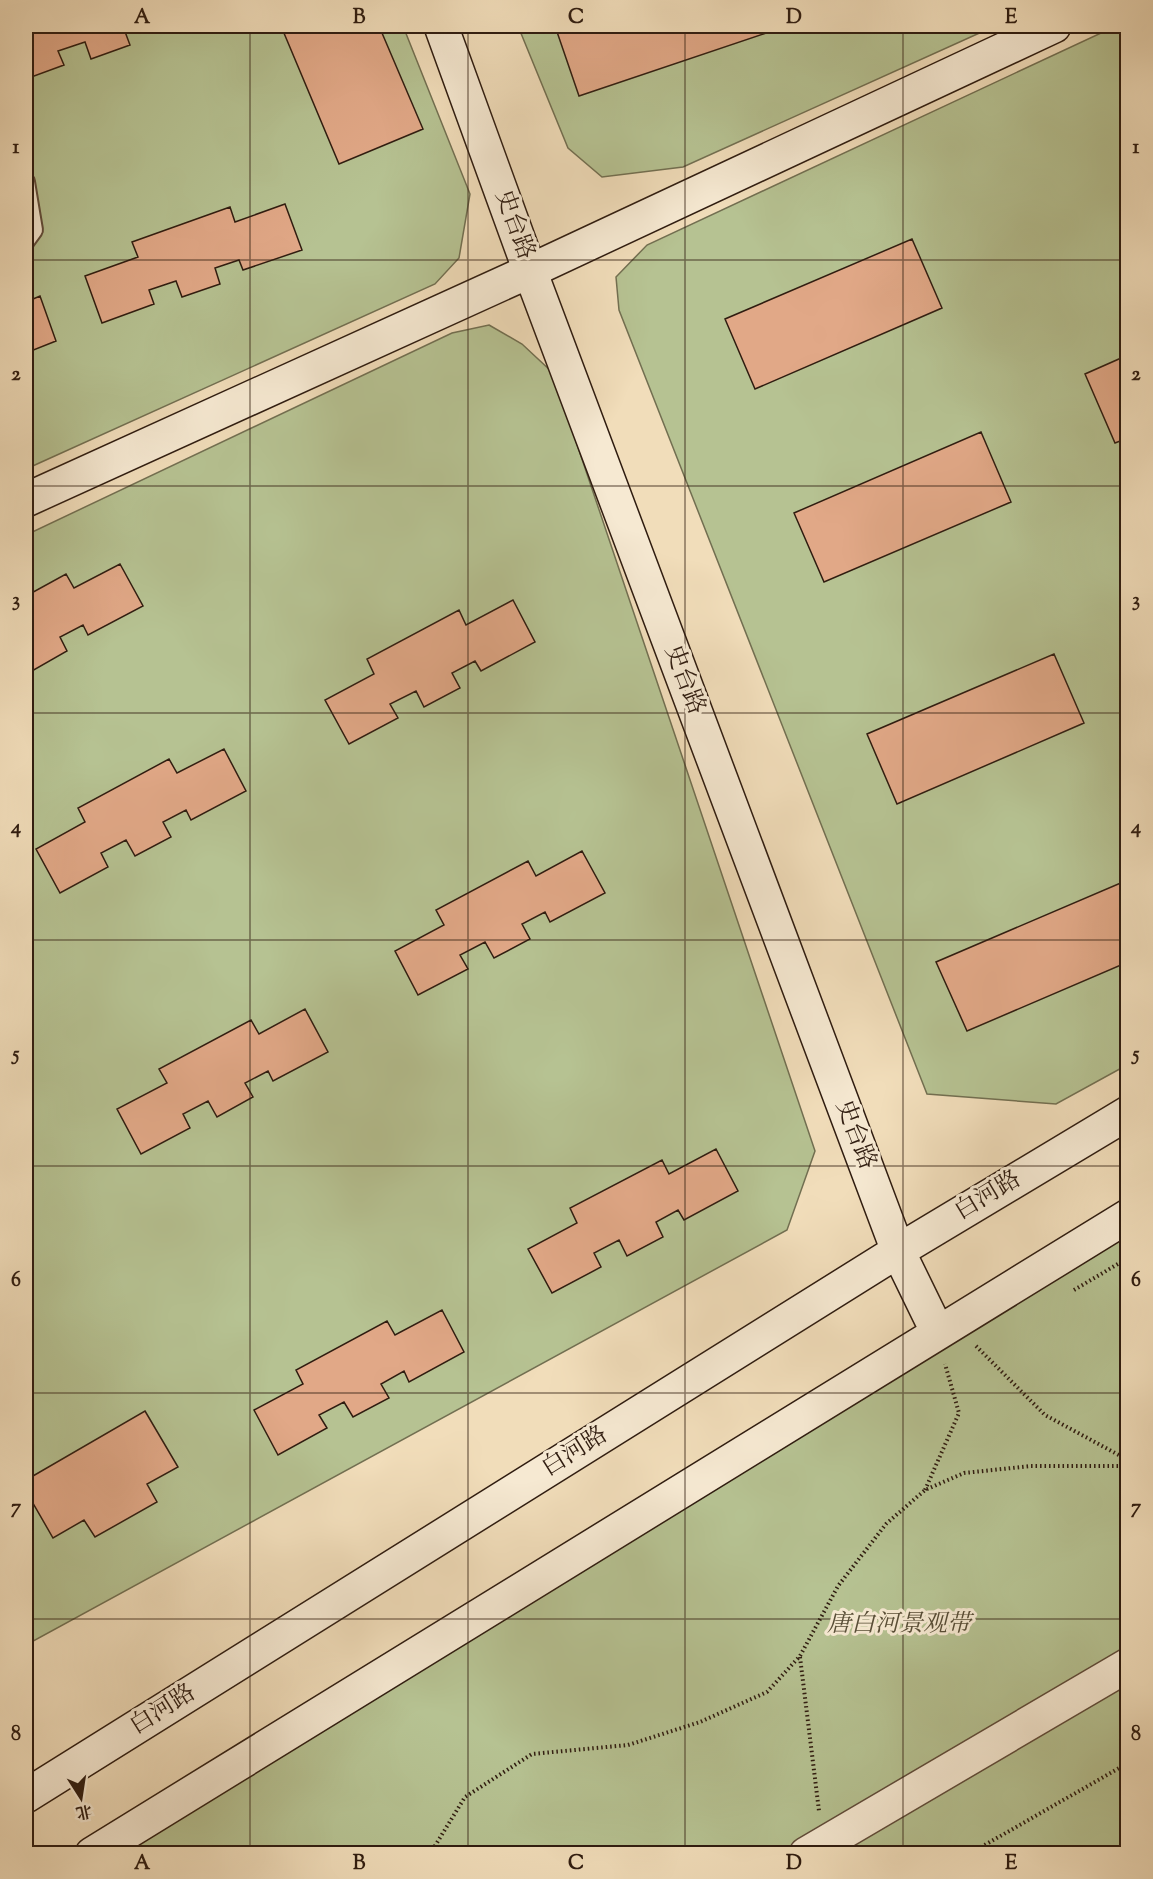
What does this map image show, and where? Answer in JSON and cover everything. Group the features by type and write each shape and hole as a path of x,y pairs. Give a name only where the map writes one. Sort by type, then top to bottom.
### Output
{"street":[{"name":"史台路","path":"441,26 530,271 898,1251 937,1331"},
{"path":"26,501 530,271 1054,26"},
{"name":"白河路","path":"26,1796 898,1251 1128,1113"},
{"path":"92,1854 937,1331 1128,1216"},
{"path":"815,1849 1128,1665"}],"lane":[{"path":"26,183 34,230 26,241"}],"path":[{"path":"937,1331 977,1347 1045,1415 1128,1460"},
{"path":"925,1490 959,1413 937,1331"},
{"path":"430,1854 465,1797 532,1754 628,1744 700,1722 767,1692 800,1656 838,1586 886,1524 925,1490 964,1473 1031,1467 1128,1466"},
{"path":"800,1656 815,1849"},
{"path":"969,1854 1128,1763"}],"green space":[{"path":"26,26 403,26 470,194 459,258 435,284 26,469"},
{"path":"518,26 995,26 683,167 602,177 568,148"},
{"path":"1116,26 1127,26 1127,1065 1056,1104 927,1094 619,310 616,277 647,245"},
{"path":"489,325 522,344 553,373 815,1151 787,1230 26,1645 26,535 452,333"},
{"name":"唐白河景观带","path":"1127,1216 1127,1853 106,1854"}],"building":[{"path":"26,26 134,26 124,29 130,45 91,59 85,42 58,51 64,65 26,79"},
{"path":"281,26 379,26 423,129 339,164"},
{"path":"555,26 787,26 579,96"},
{"path":"285,204 302,250 243,270 239,260 215,268 220,284 182,297 176,281 149,290 154,304 102,323 85,276 138,257 132,242 230,207 235,222"},
{"path":"912,239 942,308 755,389 725,319"},
{"path":"40,296 56,341 26,353 26,302"},
{"path":"1128,355 1128,438 1115,443 1085,374"},
{"path":"981,432 1011,502 824,582 794,513"},
{"path":"120,564 143,606 88,635 83,625 60,637 67,651 32,671 26,660 26,596 66,574 74,588"},
{"path":"513,600 535,642 481,671 475,661 452,673 460,688 424,707 416,691 390,704 398,718 349,744 325,700 374,674 367,659 459,610 466,625"},
{"path":"1054,654 1084,723 897,804 867,734"},
{"path":"224,749 246,791 191,820 186,810 163,822 171,837 135,856 126,840 101,853 108,867 60,893 36,849 85,822 78,808 169,759 177,773"},
{"path":"582,851 605,893 550,922 545,912 522,924 530,939 494,958 485,942 460,955 468,969 418,995 395,951 444,925 436,910 528,861 536,876"},
{"path":"1123,882 1128,891 1128,962 967,1031 936,962"},
{"path":"305,1009 328,1052 273,1081 268,1071 245,1083 253,1097 217,1117 208,1101 183,1114 190,1128 141,1154 117,1109 167,1083 159,1069 251,1020 259,1034"},
{"path":"716,1149 738,1191 684,1220 678,1210 656,1222 663,1237 627,1256 619,1240 594,1253 601,1267 552,1293 528,1249 577,1223 570,1208 662,1160 669,1174"},
{"path":"442,1310 464,1352 409,1382 404,1371 381,1384 389,1398 353,1417 344,1402 319,1415 327,1428 278,1455 254,1410 303,1384 296,1370 387,1321 395,1335"},
{"path":"145,1411 178,1467 147,1484 157,1502 95,1537 84,1520 53,1538 26,1491 26,1480"}]}
